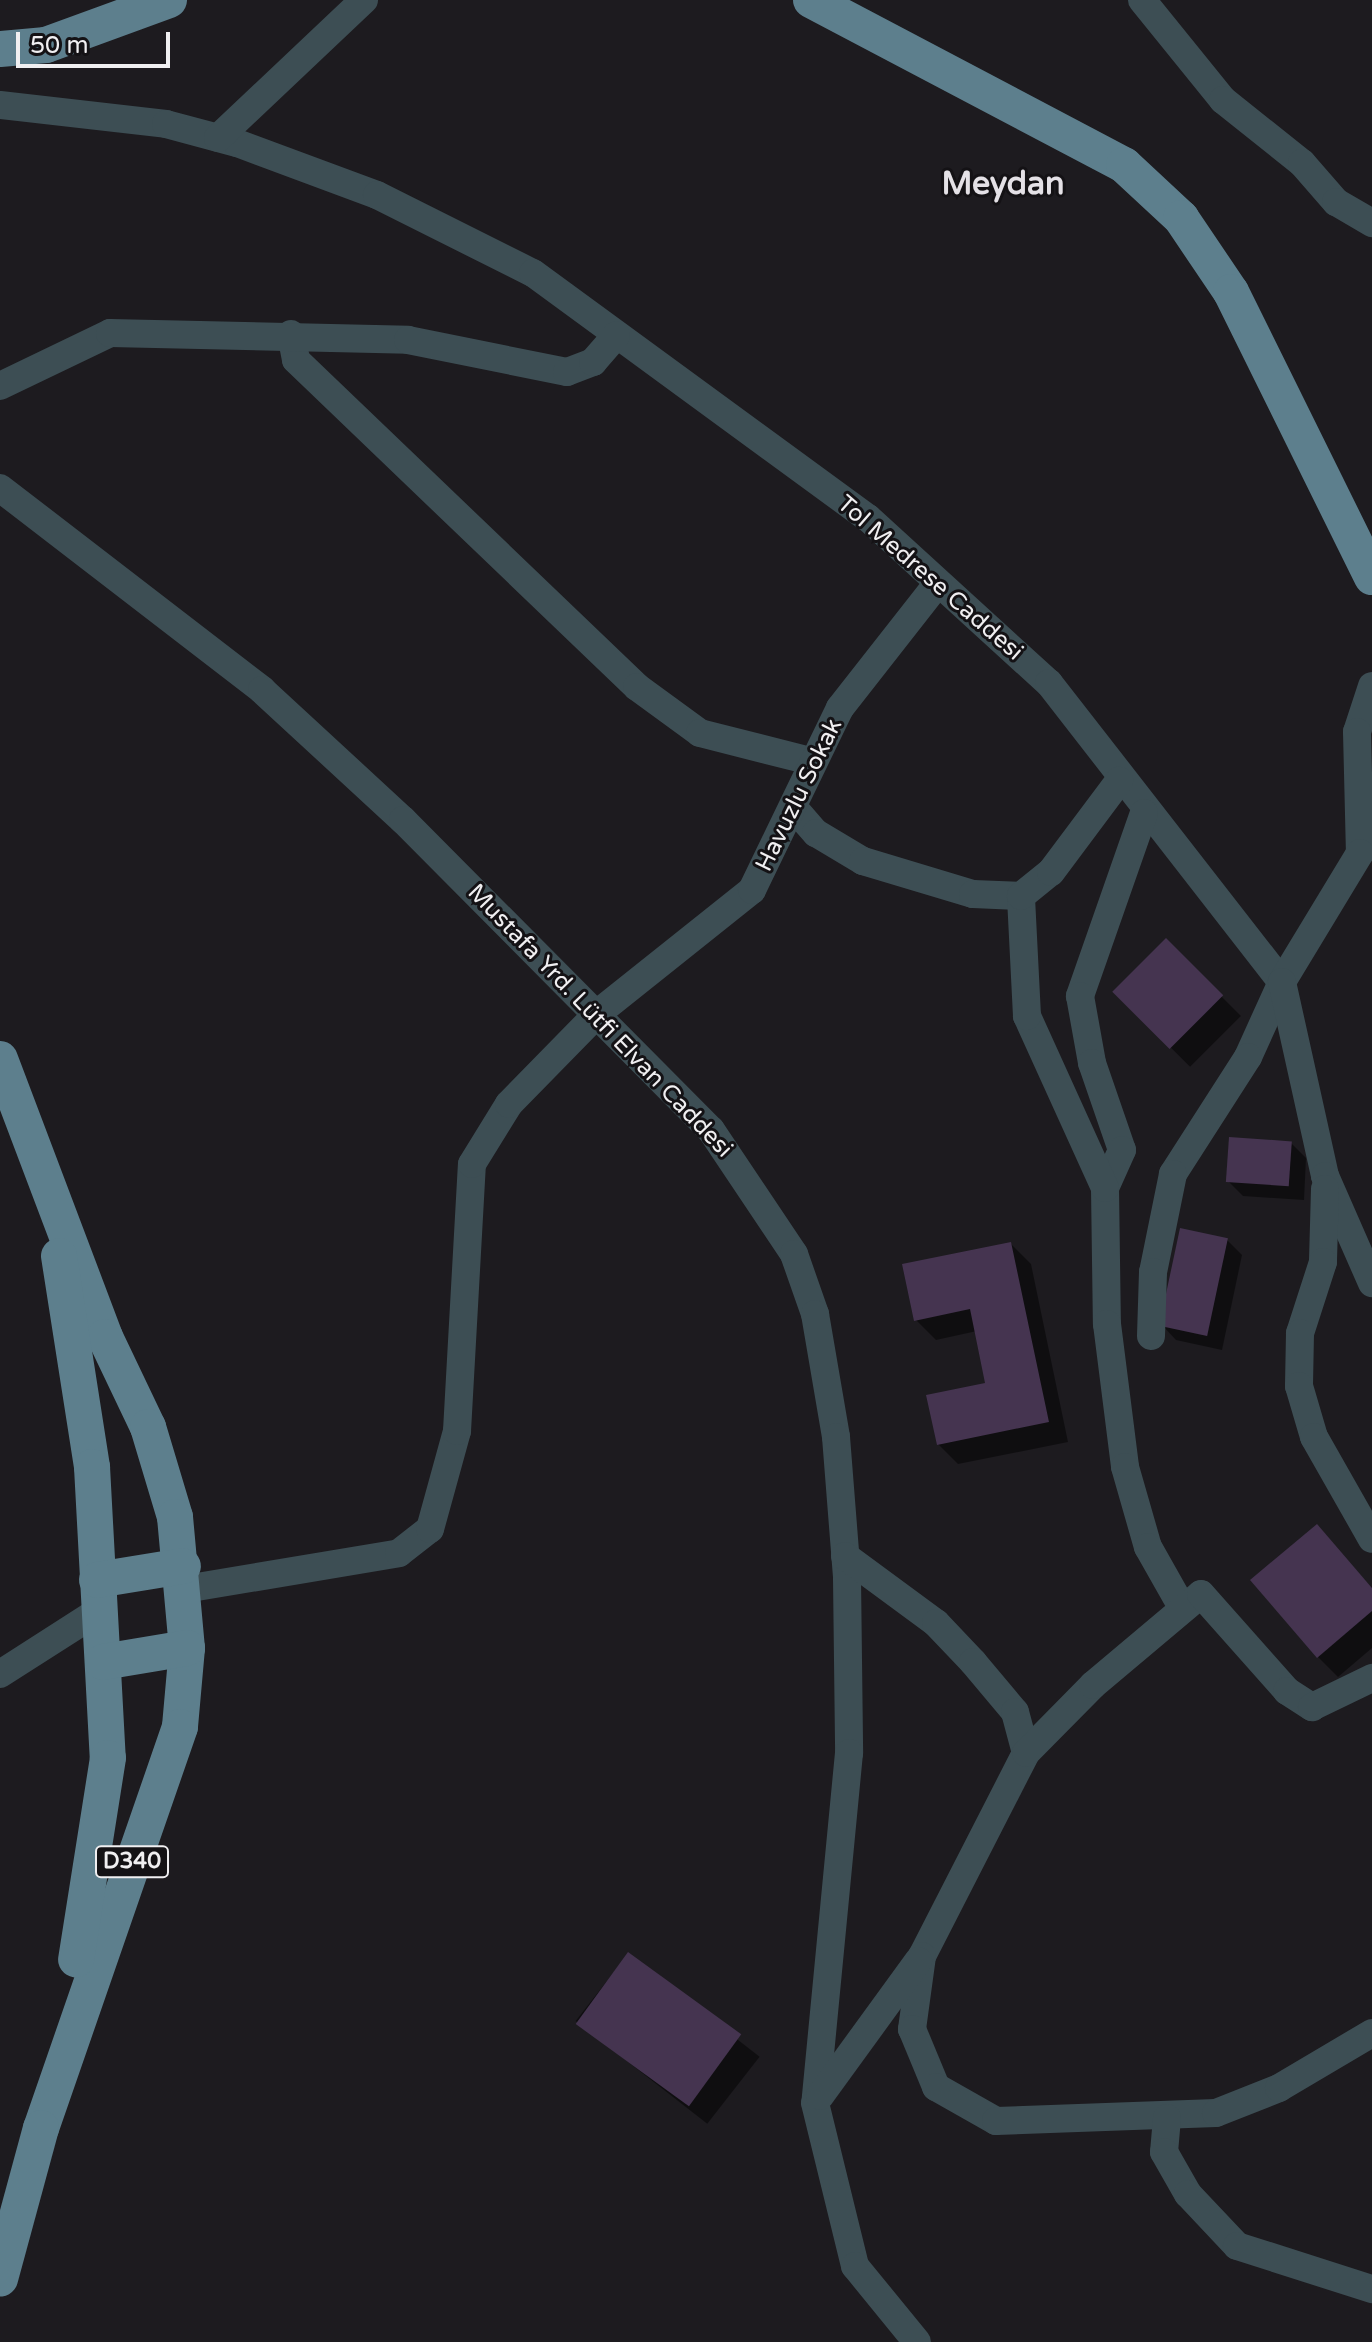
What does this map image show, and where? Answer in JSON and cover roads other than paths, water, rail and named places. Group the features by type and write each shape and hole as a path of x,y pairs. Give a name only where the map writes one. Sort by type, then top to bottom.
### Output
{"main road":[{"path":"0,49 46,45 169,0"},
{"path":"811,0 1124,165 1181,218 1231,292 1372,577"},
{"name":"D340","path":"0,1059 148,1427 184,1577 187,1648 180,1727 41,2128"},
{"name":"D340","path":"0,2279 41,2128 94,1875 108,1758 92,1467 49,1187"},
{"path":"98,1595 184,1577"},
{"path":"103,1662 187,1648"}],"street":[{"path":"218,138 364,0"},
{"path":"1142,0 1223,100 1302,163 1336,202 1372,223"},
{"name":"Tol Medrese Caddesi","path":"0,105 166,124 218,138 377,195 533,273 868,518 1049,683 1119,781 1282,982"},
{"path":"0,386 110,333 291,334 408,340 567,372 593,362 616,336"},
{"path":"291,334 296,360 637,687 700,733 811,761"},
{"name":"Mustafa Yrd. Lütfi Elvan Caddesi","path":"0,488 262,690 598,1013 711,1130 794,1254 815,1314 833,1421 845,1556 849,1753 815,2103 855,2266 917,2342"},
{"name":"Havuzlu Sokak","path":"184,1577 399,1553 430,1529 457,1431 472,1164 509,1104 598,1013 752,890 793,807 811,761 877,656 938,583"},
{"path":"1151,1336 1153,1272 1173,1174 1248,1057 1282,982 1360,853 1357,732 1372,686"},
{"path":"793,807 816,833 863,861 973,894 1021,896 1051,872 1119,781"},
{"path":"1105,1188 1122,1150 1092,1063 1080,996 1144,813"},
{"path":"1021,896 1027,1016 1105,1188 1107,1324 1125,1467 1148,1547 1182,1607"},
{"path":"1282,982 1325,1176 1323,1262 1300,1333 1299,1386 1314,1437 1372,1539"},
{"path":"1325,1176 1362,1240 1372,1283"},
{"path":"845,1556 936,1623 973,1662 1015,1712 1026,1753"},
{"path":"815,2103 922,1956 1026,1753 1182,1607 1201,1594 1287,1691 1312,1707 1372,1678"},
{"path":"0,1674 98,1595"},
{"path":"922,1956 912,2029 920,2058 936,2087 963,2109 996,2121 1167,2118 1216,2113 1279,2088 1372,2033"},
{"path":"1167,2118 1164,2152 1188,2194 1237,2246 1372,2289"}],"district":[{"name":"Meydan","path":"1003,184"}]}
